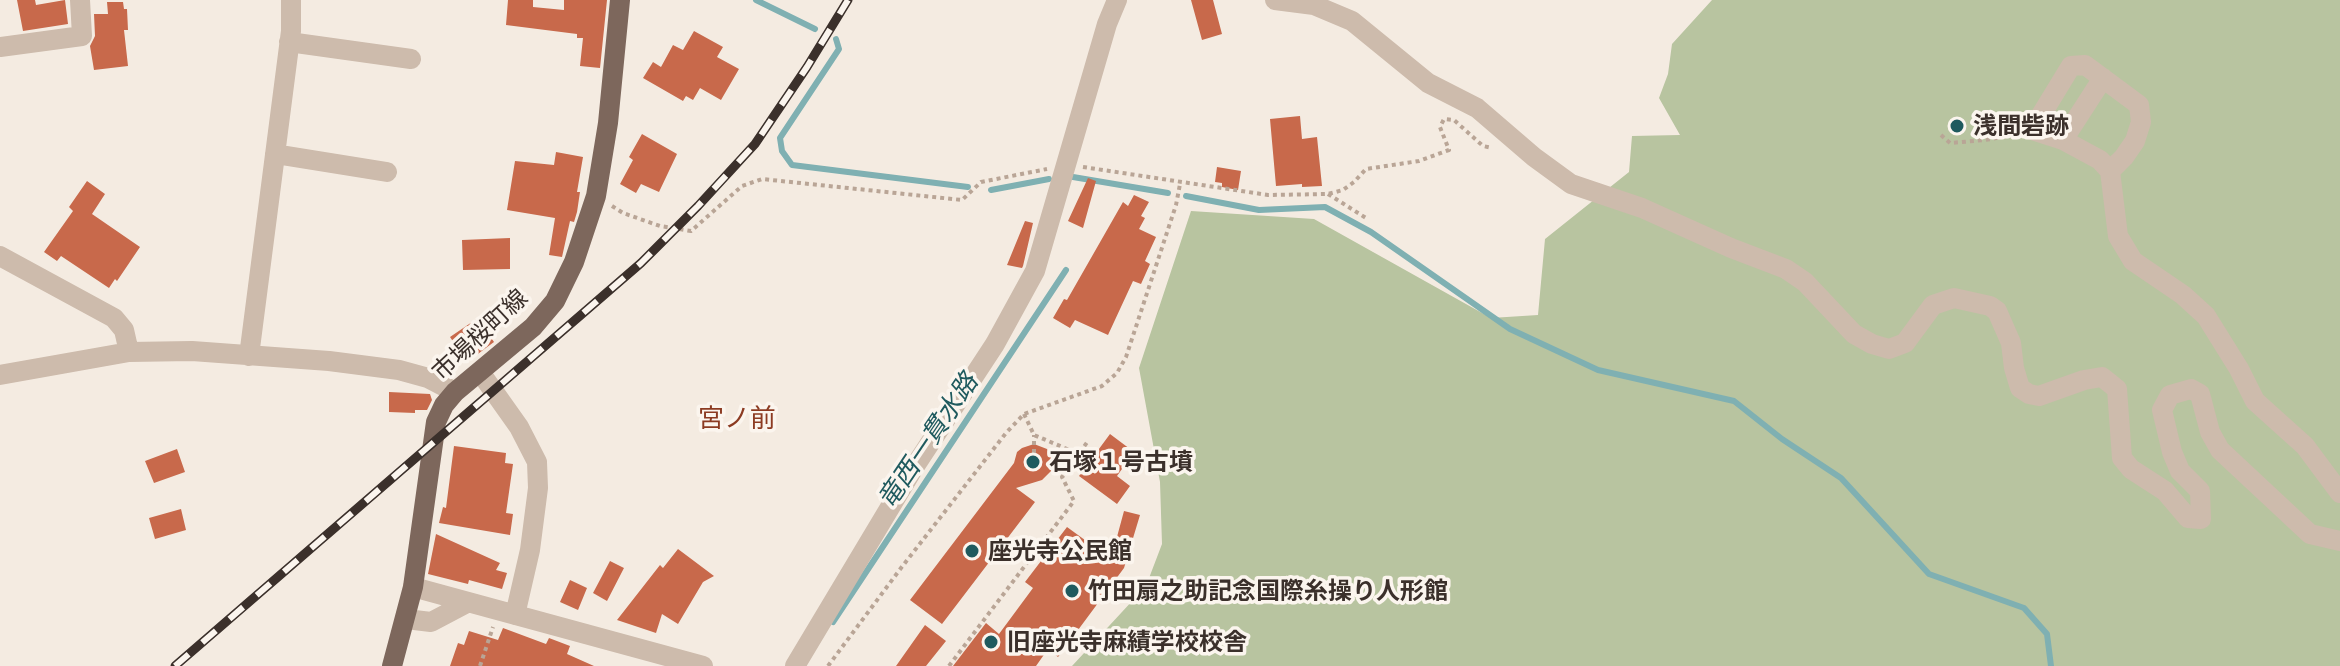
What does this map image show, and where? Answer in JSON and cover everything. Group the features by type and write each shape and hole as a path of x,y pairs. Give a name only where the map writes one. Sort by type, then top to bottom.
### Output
{"main road":[{"name":"市場桜町線","path":"392,666 413,587 436,422 455,392 533,327 555,301 574,262 596,196 608,123 620,0"}],"street":[{"path":"0,47 82,36 80,0"},
{"path":"249,356 289,42 291,0"},
{"path":"795,666 913,469 995,344 1035,271 1107,24 1117,0"},
{"path":"1275,0 1314,5 1352,21 1428,83 1477,108 1571,184 1642,208 1786,269 1805,282 1854,334 1872,344 1889,349 1905,343 1933,305 1954,298 1990,306 1997,311 2011,343 2020,388 2039,396 2102,377 2117,389 2122,458 2131,469 2165,491 2188,518 2201,519 2200,491 2180,471 2162,410 2170,395 2191,389 2200,394 2210,432 2220,450 2310,534 2340,541"},
{"path":"289,42 411,59"},
{"path":"2110,171 2135,141 2141,122 2139,105 2085,65 2071,66 2032,130 2063,140 2100,160 2110,171 2118,236 2133,261 2183,295 2206,316 2255,401 2305,446 2340,493"},
{"path":"2063,140 2103,78"},
{"path":"275,154 387,172"},
{"path":"0,256 114,318 124,330 129,352"},
{"path":"0,375 129,352 192,351 329,361 399,370 428,378 455,392"},
{"path":"480,372 519,427 537,462 538,488 530,550 507,612"},
{"path":"413,587 703,666"},
{"path":"406,619 431,622 467,603"}],"path":[{"path":"596,196 623,213 660,226 691,231 742,186 762,179 962,200 981,182 1066,165 1268,195 1328,194 1343,190 1366,169 1419,161 1449,150 1440,127 1444,119 1454,120 1483,146 1496,149 1500,128"},
{"path":"1941,135 1950,143 1985,140 2032,130"},
{"path":"828,666 1024,414 1102,386 1117,373 1126,357 1176,205 1180,183"},
{"path":"1328,194 1366,218"},
{"path":"1024,414 1034,435 1034,453"},
{"path":"1034,435 1079,454"},
{"path":"949,666 1074,501 1062,477 1088,441"},
{"path":"480,666 507,612"}],"green space":[{"path":"1712,0 2340,0 2340,666 1072,666 1146,586 1162,544 1160,482 1139,368 1191,211 1314,219 1491,318 1538,315 1545,239 1629,172 1632,136 1680,135 1659,98 1668,74 1672,44"}],"building":[{"path":"17,0 35,0 36,5 65,0 68,24 23,31"},
{"path":"508,0 533,0 533,7 564,10 564,0 607,0 600,68 580,66 583,38 577,38 577,34 506,25"},
{"path":"1191,0 1213,0 1222,34 1202,40"},
{"path":"107,2 123,2 124,9 127,9 128,30 124,30 128,66 94,70 90,46 95,36 94,14 108,14"},
{"path":"694,31 723,47 717,57 739,69 721,100 700,88 693,100 686,96 683,101 643,78 653,62 661,67 673,45 683,50"},
{"path":"1300,116 1302,139 1317,137 1322,186 1276,186 1270,119"},
{"path":"642,134 677,154 659,192 641,184 636,193 620,184 633,160 629,157"},
{"path":"556,152 583,157 577,212 574,222 570,221 562,257 549,255 555,218 507,210 515,161 554,165"},
{"path":"1217,167 1241,171 1238,190 1222,187 1222,183 1215,182"},
{"path":"1088,178 1096,181 1083,228 1068,221"},
{"path":"87,181 105,194 92,214 140,247 109,288 61,256 57,261 44,252 73,211 69,207"},
{"path":"1134,195 1149,202 1141,216 1145,218 1139,229 1156,237 1145,261 1150,264 1141,284 1133,281 1108,335 1075,320 1070,328 1053,318 1064,299 1067,300 1123,202 1128,206"},
{"path":"1025,221 1033,223 1023,266 1007,265"},
{"path":"510,238 510,269 463,270 462,240"},
{"path":"478,318 494,342 467,362 450,337"},
{"path":"389,392 430,394 432,400 427,410 389,412"},
{"path":"1110,434 1134,452 1117,476 1130,486 1117,504 1079,476"},
{"name":"座光寺公民館","path":"1034,444 1051,454 1053,469 1042,480 1016,488 1035,502 942,624 910,600 1014,463 1017,452"},
{"path":"454,446 506,453 505,463 513,464 506,513 513,514 510,535 439,523 443,507 446,508"},
{"path":"177,449 185,472 154,483 145,461"},
{"path":"181,509 186,530 155,539 149,518"},
{"name":"竹田扇之助記念国際糸操り人形館","path":"1124,511 1140,515 1124,568 1058,657 1048,649 1036,666 953,666 986,623 999,634 1033,588 1025,582 1067,527 1111,559"},
{"path":"436,534 500,563 496,570 507,573 502,589 428,574"},
{"path":"678,549 714,576 703,582 678,624 662,614 656,633 617,620 660,565 663,568"},
{"path":"610,561 624,568 607,601 593,593"},
{"path":"570,580 587,588 578,610 560,602"},
{"path":"925,625 946,641 926,666 896,666"},
{"path":"503,628 546,644 549,638 570,646 567,654 594,666 450,666 458,643 464,645 469,631 498,640"}],"waterway":[{"path":"756,0 815,29"},
{"path":"836,39 839,49 780,138 782,151 792,165 968,187"},
{"path":"1073,177 1168,193"},
{"path":"991,190 1049,179"},
{"path":"1186,196 1259,210 1325,207 1371,232 1510,329 1598,370 1734,401 1782,439 1841,478 1929,574 2024,608 2047,634 2051,666"},
{"name":"竜西一貫水路","path":"833,622 1066,270"}],"railway":[{"path":"175,666 641,263 755,144 848,0"}],"place":[{"name":"浅間砦跡","path":"1957,126"},
{"name":"石塚１号古墳","path":"1033,462"},
{"name":"座光寺公民館","path":"972,551"},
{"name":"竹田扇之助記念国際糸操り人形館","path":"1072,591"},
{"name":"旧座光寺麻績学校校舎","path":"991,642"}],"district":[{"name":"宮ノ前","path":"737,419"}]}
